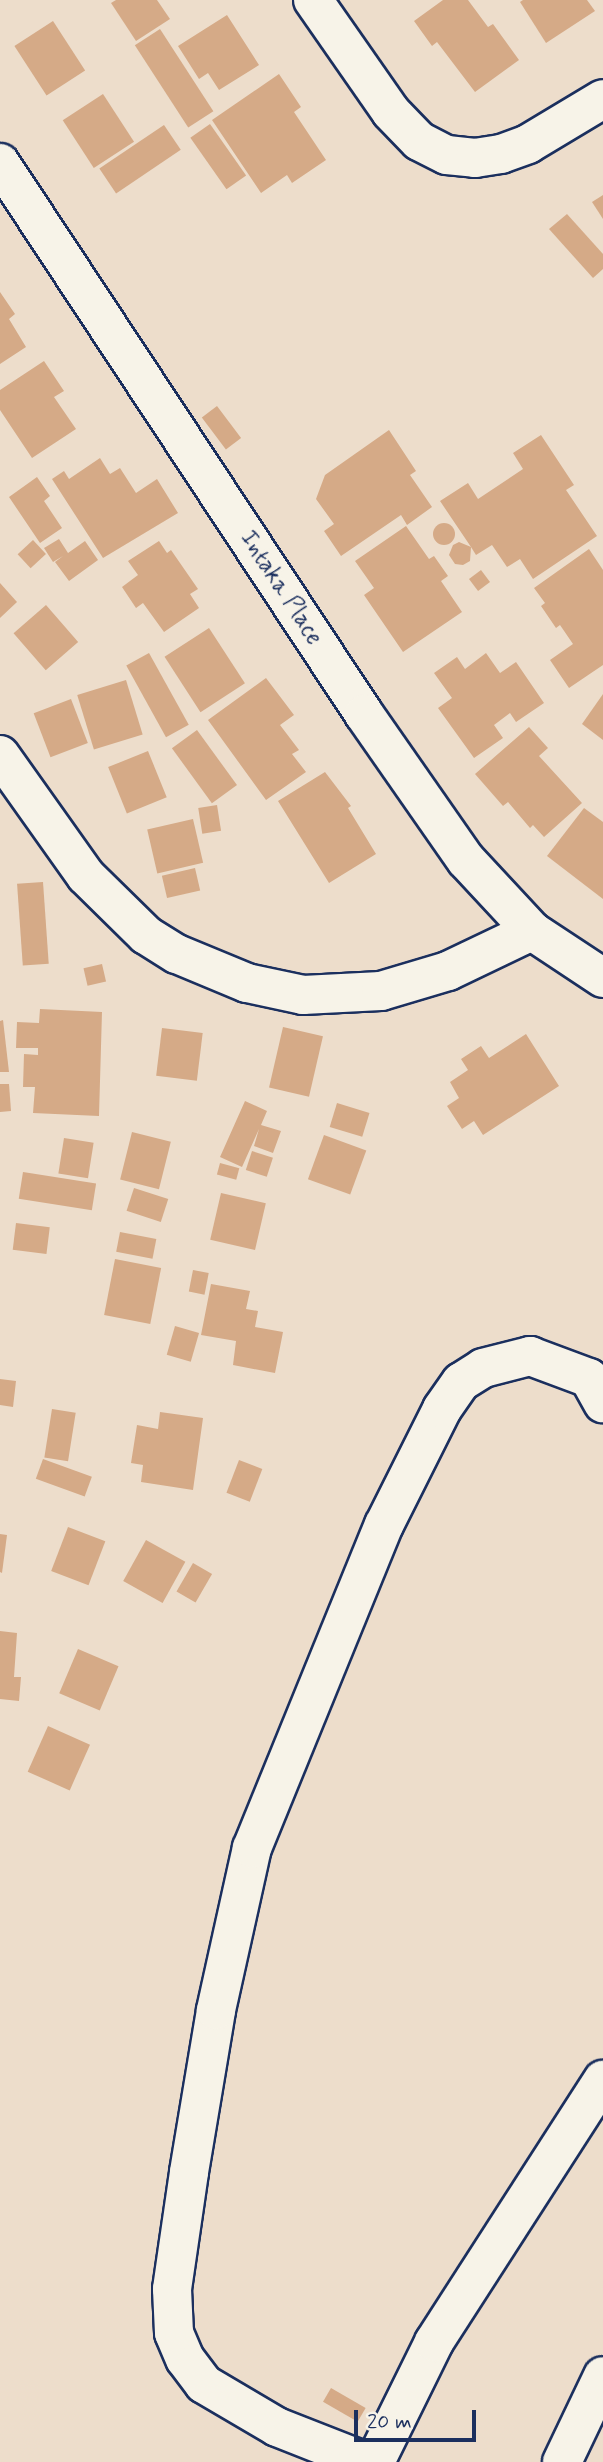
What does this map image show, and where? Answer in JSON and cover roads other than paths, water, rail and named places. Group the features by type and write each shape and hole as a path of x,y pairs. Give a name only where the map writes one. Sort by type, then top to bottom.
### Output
{"street":[{"path":"313,0 391,112 419,141 447,155 475,158 501,154 541,137 603,99"},
{"name":"Intaka Place","path":"0,163 364,714 466,860 532,931 603,978"},
{"path":"0,755 86,876 146,935 177,954 247,983 303,995 381,991 448,971 532,931"},
{"path":"366,2462 276,2427 204,2384 185,2359 174,2333 173,2289 216,2010 252,1848 384,1525 442,1409 461,1382 483,1368 530,1356 598,1379"},
{"path":"374,2462 434,2342 603,2080"},
{"path":"562,2462 603,2376"}]}
